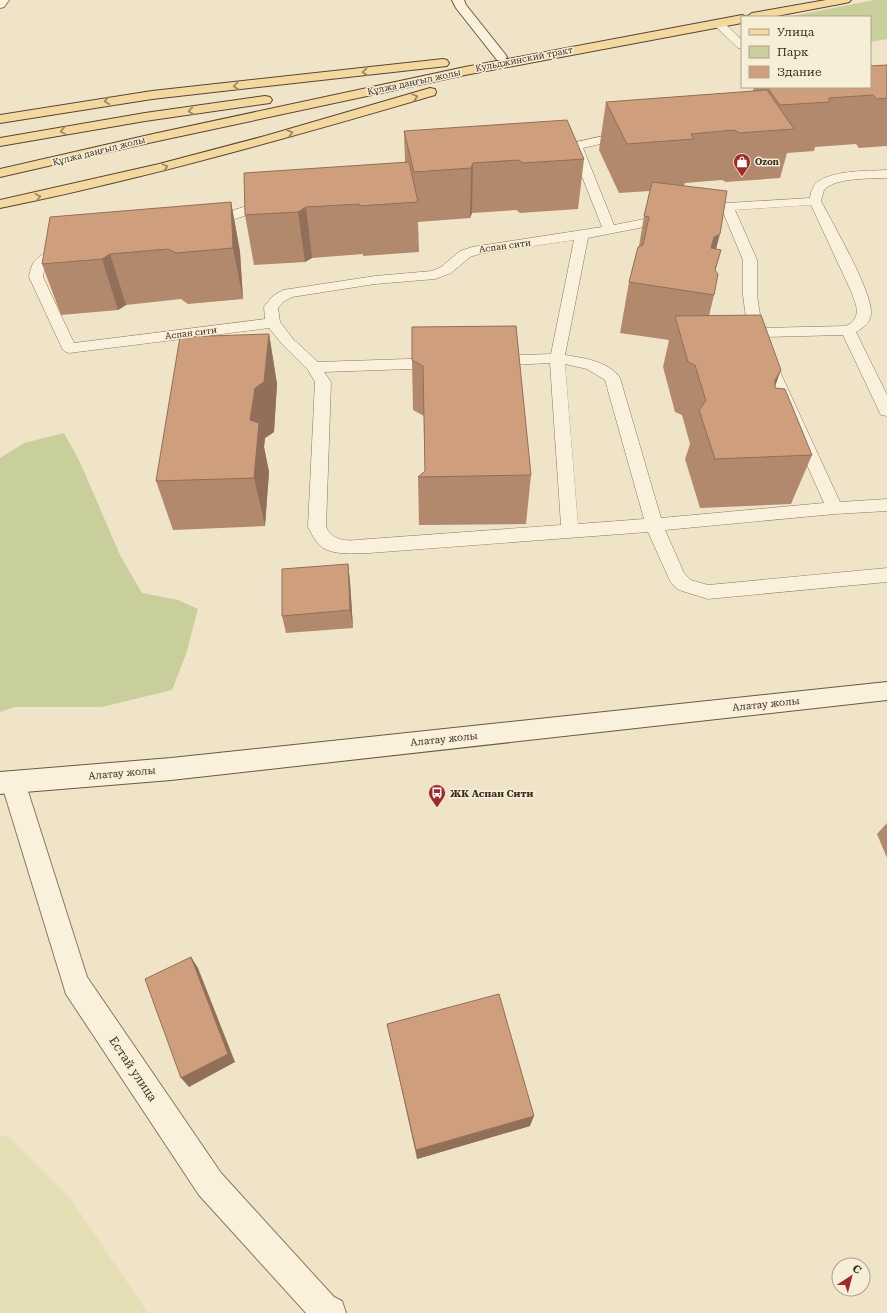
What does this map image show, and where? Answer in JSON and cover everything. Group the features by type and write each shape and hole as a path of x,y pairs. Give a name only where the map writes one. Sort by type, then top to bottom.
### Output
{"main road":[{"path":"0,5 2,0"},
{"path":"458,0 460,6 502,57"},
{"path":"757,16 845,0"},
{"path":"0,119 152,95 583,48 741,19"},
{"path":"0,204 112,181 266,141 583,48"},
{"name":"Кульджинский тракт","path":"465,71 583,48"},
{"name":"Құлжа даңғыл жолы","path":"0,142 153,116 465,71"},
{"name":"Құлжа даңғыл жолы","path":"0,173 153,138 465,71"},
{"name":"Алатау жолы","path":"7,782 171,769 887,691"},
{"name":"Естай улица","path":"7,782 76,984 210,1184 323,1308 330,1313"}],"lane":[{"path":"718,23 741,45"},
{"path":"560,149 638,133"},
{"path":"576,146 610,230"},
{"path":"755,333 848,330 856,326 861,320 864,312 860,294 816,201 818,188 826,182 836,179 887,174"},
{"name":"Аспан сити","path":"76,249 54,253 39,264 36,277 69,348 273,323 271,307 278,299 288,293 375,280 435,275 446,270 465,254 477,250 582,235 727,207 816,201"},
{"path":"197,228 248,210 280,205"},
{"path":"727,207 750,260 750,295 755,333 835,508"},
{"path":"570,530 557,358 582,235"},
{"path":"273,323 288,342 314,367 323,382 317,527 323,539 330,544 343,546 369,546 654,525 835,508 887,505"},
{"path":"848,330 887,411"},
{"path":"479,361 557,358 592,365 612,378 654,525 678,578 685,585 708,592 887,575"},
{"path":"314,367 455,362"}],"shaded area":[{"path":"0,1135 8,1137 72,1201 148,1313 0,1313"}],"green space":[{"path":"874,0 887,0 887,39 871,42 871,16 792,16"},
{"path":"64,433 79,460 121,557 142,593 178,600 198,609 186,654 172,690 102,707 15,707 0,712 0,458 24,443"}],"building":[{"path":"887,65 887,98 877,99 873,95 829,98 829,102 780,105 768,88 871,88 871,66"},
{"path":"767,90 794,129 739,133 734,130 691,134 694,139 627,144 606,102"},
{"path":"567,120 584,159 523,163 519,160 473,163 471,168 414,172 404,131"},
{"path":"409,162 418,202 359,206 359,204 306,207 298,212 245,215 244,173"},
{"path":"652,182 727,191 720,234 714,237 711,248 721,250 715,270 718,274 714,295 629,282 638,247 643,245 649,217 644,216"},
{"path":"231,202 233,248 176,253 168,249 110,254 102,259 42,264 50,217"},
{"path":"761,315 781,370 775,380 775,388 785,389 812,455 715,459 699,410 706,401 695,365 688,362 675,316"},
{"path":"516,326 531,475 418,477 425,471 423,366 412,360 412,327"},
{"path":"269,334 264,382 255,388 250,420 259,423 254,478 156,481 180,337"},
{"path":"348,564 350,610 282,616 282,569"},
{"path":"191,957 228,1054 181,1078 145,979"},
{"path":"499,994 534,1116 416,1150 387,1024"}],"place":[{"name":"Ozon","path":"742,177"},
{"name":"ЖК Аспан Сити","path":"437,808"}]}
